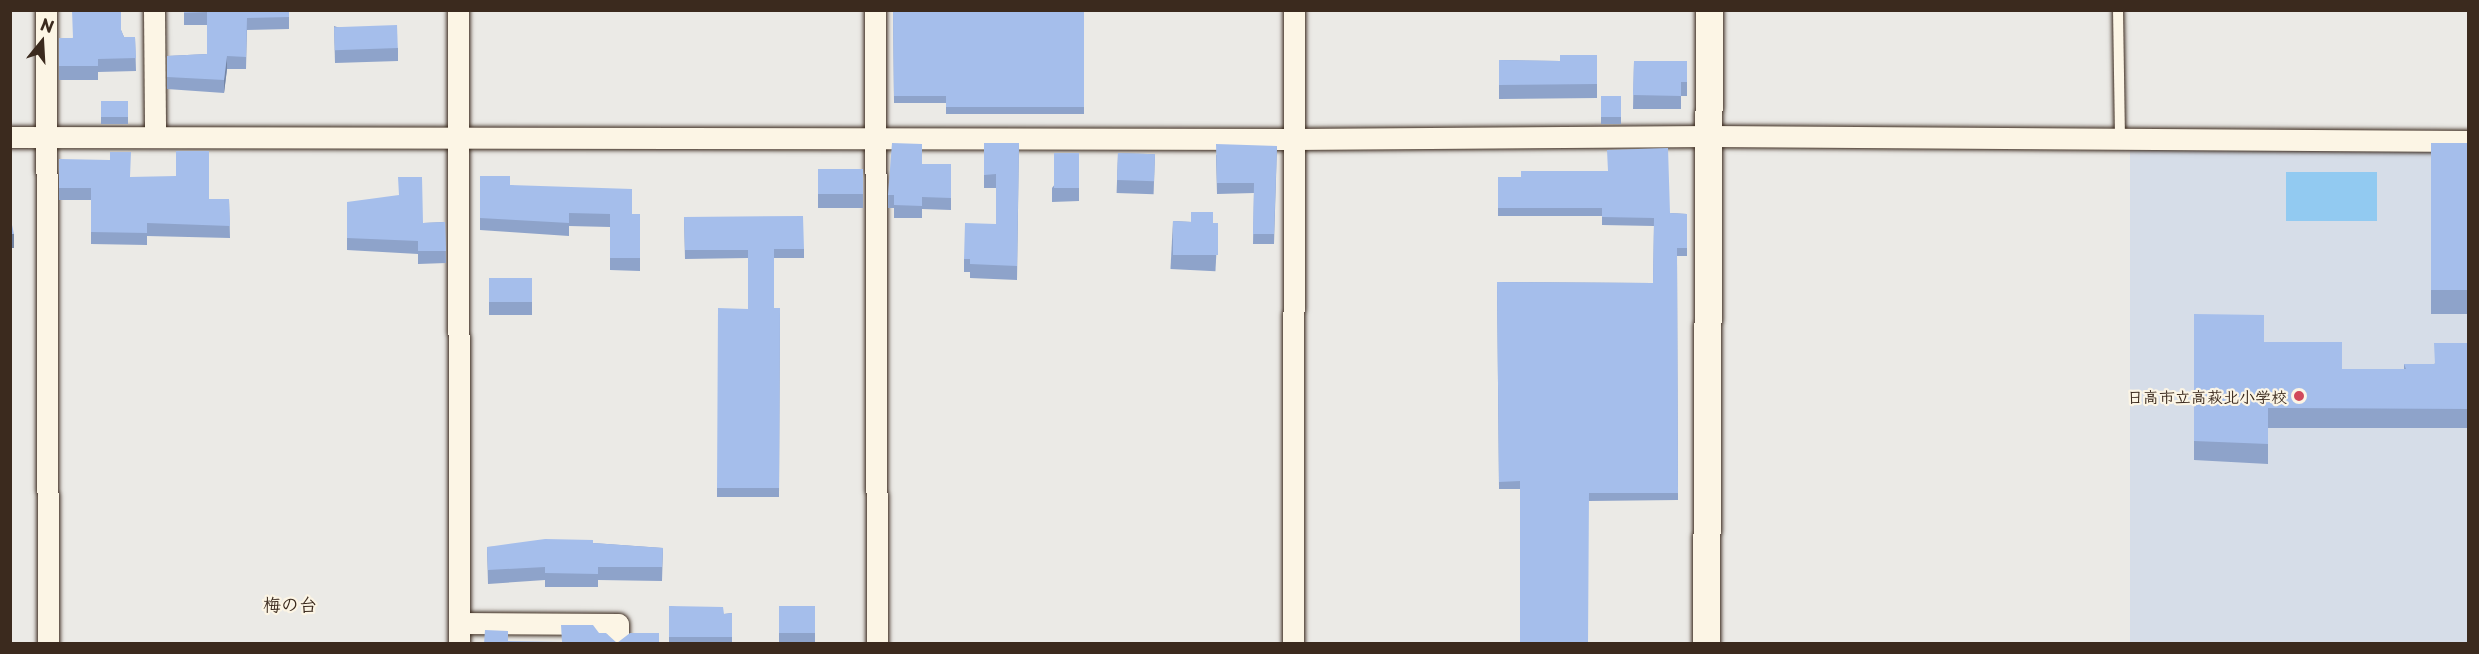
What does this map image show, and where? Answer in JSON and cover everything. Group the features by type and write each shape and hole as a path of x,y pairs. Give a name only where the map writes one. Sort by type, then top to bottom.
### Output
{"street":[{"path":"46,10 44,136 48,644"},
{"path":"154,10 155,136"},
{"path":"458,10 459,633 618,624 618,644"},
{"path":"874,10 877,644"},
{"path":"1293,644 1294,10"},
{"path":"1707,644 1709,10"},
{"path":"10,137 874,136 1294,139 1710,136 2469,141"}],"lane":[{"path":"2118,10 2120,139"}],"shaded area":[{"name":"日高市立高萩北小学校","path":"2130,148 2468,148 2468,644 2130,644"}],"water":[{"path":"2286,172 2377,172 2377,221 2286,221"}],"building":[{"path":"72,10 121,10 121,30 124,37 135,37 136,58 98,59 98,66 59,66 59,38 73,38"},
{"path":"184,10 289,10 289,17 247,18 246,57 227,56 224,80 167,77 167,56 207,54 207,12 184,13"},
{"path":"893,10 1084,10 1084,107 946,107 946,96 894,96"},
{"path":"397,25 398,48 335,50 334,27"},
{"path":"1560,55 1597,55 1597,84 1499,85 1499,60 1560,61"},
{"path":"1634,61 1687,61 1687,82 1681,82 1681,96 1633,95"},
{"path":"1601,96 1621,96 1621,117 1601,117"},
{"path":"101,101 128,101 128,117 101,117"},
{"path":"892,143 922,144 922,164 951,164 951,198 922,197 922,206 894,205 894,195 888,195"},
{"path":"984,143 1019,143 1017,266 970,264 970,259 964,259 965,223 996,224 996,174 984,175"},
{"path":"2431,143 2468,143 2468,290 2431,290"},
{"path":"1216,144 1277,146 1274,234 1253,234 1254,183 1217,183"},
{"path":"1668,148 1670,213 1687,214 1687,248 1677,248 1678,493 1589,493 1588,644 1520,644 1520,481 1499,482 1497,282 1653,283 1654,218 1602,217 1602,208 1498,208 1498,177 1521,177 1521,171 1608,171 1607,150"},
{"path":"176,151 209,151 209,199 229,199 230,226 147,223 147,233 91,232 91,188 59,188 59,159 110,160 110,152 131,152 130,177 176,176"},
{"path":"1054,153 1079,153 1079,188 1054,188"},
{"path":"1118,153 1155,154 1154,181 1117,180"},
{"path":"818,169 863,169 863,194 818,194"},
{"path":"480,176 510,176 510,185 632,189 632,214 640,214 640,258 610,258 610,214 569,213 569,223 480,218"},
{"path":"398,177 422,177 423,223 445,222 446,251 418,251 418,241 347,238 347,202 399,195"},
{"path":"1191,212 1213,212 1213,223 1218,223 1218,255 1173,255 1173,221 1191,222"},
{"path":"10,216 14,234 10,234"},
{"path":"803,216 804,249 774,249 774,308 780,308 779,488 717,488 718,308 748,309 748,250 685,250 684,217"},
{"path":"489,278 532,278 532,302 489,302"},
{"path":"2194,314 2264,315 2264,342 2342,342 2342,369 2406,369 2404,364 2435,364 2434,343 2469,343 2469,409 2268,408 2268,444 2194,441"},
{"path":"545,539 593,540 593,543 663,548 662,567 598,567 598,574 545,573 545,567 488,570 487,547"},
{"path":"669,606 723,607 724,614 732,613 732,637 669,637"},
{"path":"779,606 815,606 815,633 779,633"},
{"path":"561,625 593,625 599,633 606,633 617,643 630,633 659,633 659,644 484,644 485,630 508,631 508,641 562,642"}],"place":[{"name":"日高市立高萩北小学校","path":"2299,396"}],"district":[{"name":"梅の台","path":"290,604"}]}
